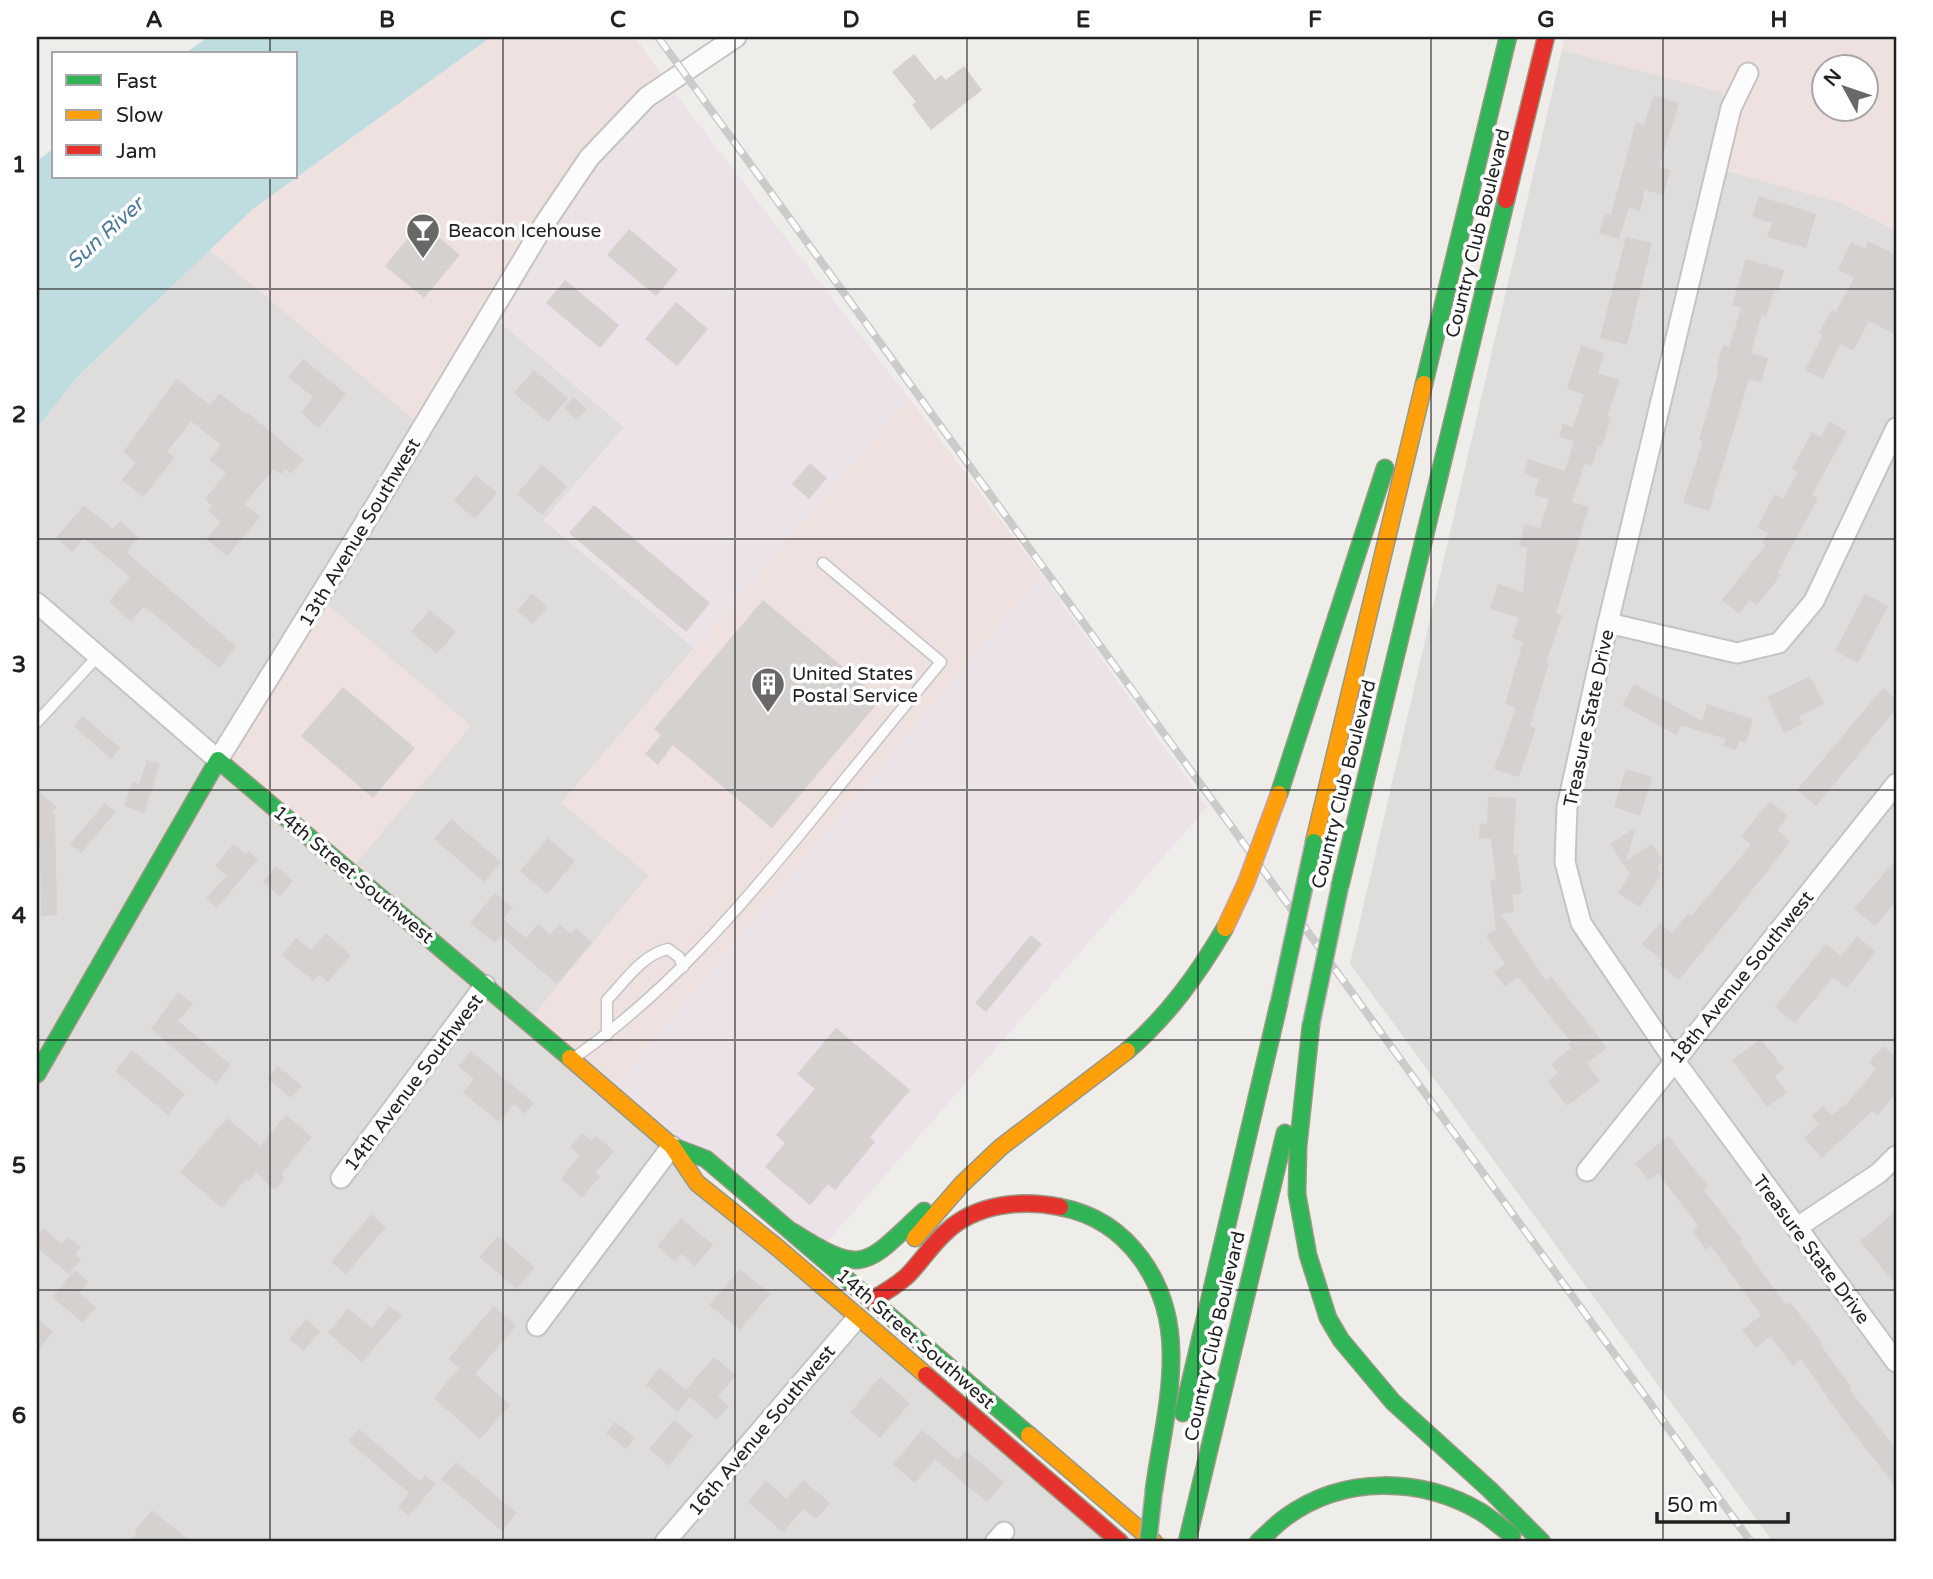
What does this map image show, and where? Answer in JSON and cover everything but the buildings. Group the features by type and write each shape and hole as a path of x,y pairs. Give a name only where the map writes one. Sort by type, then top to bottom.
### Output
{"main road":[{"name":"Country Club Boulevard","path":"1152,1542 1159,1495 1279,1003 1314,842 1508,37"},
{"name":"Country Club Boulevard","path":"1187,1542 1311,1025 1340,886 1546,37"},
{"path":"1397,430 1405,404 1430,359"},
{"path":"902,1252 946,1201 1014,1137 1143,1037 1201,970 1226,928 1246,883 1279,794 1388,456"},
{"name":"14th Street Southwest","path":"218,760 672,1146 697,1183 778,1248 1120,1542"},
{"name":"13th Avenue Southwest","path":"37,1074 218,760"},
{"path":"1311,1025 1298,1147 1297,1194 1308,1255 1328,1318 1341,1340 1393,1402 1489,1489 1542,1542"},
{"name":"14th Street Southwest","path":"672,1146 706,1159 1152,1542"},
{"path":"793,1232 820,1250 843,1258 861,1260 878,1255 937,1198 974,1174"},
{"path":"871,1300 899,1284 943,1233 962,1219 983,1210 1037,1202 1095,1218 1125,1238 1154,1280 1167,1321 1172,1351 1159,1495"},
{"path":"857,1318 871,1300 885,1272"},
{"path":"1258,1542 1301,1507 1325,1495 1346,1488 1390,1483 1431,1489 1451,1497 1501,1525 1520,1542"}],"street":[{"name":"13th Avenue Southwest","path":"218,760 545,223 589,158 647,97 736,37"},
{"name":"Treasure State Drive","path":"1748,73 1731,108 1608,623 1567,807 1565,862 1581,923 1674,1060 1896,1362"},
{"path":"1608,623 1737,653 1779,643 1814,601 1896,428"},
{"name":"14th Street Southwest","path":"37,603 218,760"},
{"name":"18th Avenue Southwest","path":"1587,1171 1896,784"},
{"name":"14th Avenue Southwest","path":"341,1178 485,985"},
{"path":"537,1326 672,1146"},
{"path":"1797,1228 1879,1173 1896,1156"},
{"name":"16th Avenue Southwest","path":"665,1542 857,1318"}],"lane":[{"path":"572,1060 607,1035 683,967 752,893 941,662 823,564"},
{"path":"37,722 98,656"},
{"path":"607,1035 607,1000 645,960 668,949 679,957 683,967"}],"shaded area":[{"path":"491,37 635,37 667,83 647,97 423,427 210,250 253,209"},
{"path":"1565,37 1896,37 1896,230 1839,202 1717,168 1731,108 1721,92 1562,50"},
{"path":"1562,50 1721,92 1731,108 1717,168 1839,202 1896,230 1896,1542 1773,1542 1350,964"},
{"path":"667,83 909,398 694,648 544,520 624,427 490,314 589,158"},
{"path":"210,250 423,426 490,314 624,427 544,520 694,648 562,803 649,875 528,1022 1111,1542 37,1542 37,428 79,375"},
{"path":"909,398 1042,575 610,1092 528,1022 649,875 561,803"},
{"path":"1042,575 1207,807 820,1250 610,1092"},
{"path":"319,597 471,726 350,871 218,760"}],"water":[{"path":"208,37 491,37 298,176 298,52 187,52"},
{"name":"Sun River","path":"52,150 52,178 296,178 253,209 79,375 37,428 37,161"}],"railway":[{"path":"658,37 1751,1542"}],"traffic: fast":[{"path":"1424,384 1508,37"},
{"path":"1340,886 1506,200"},
{"path":"1279,794 1385,468"},
{"path":"37,1074 218,760 570,1058"},
{"path":"1279,1003 1314,842"},
{"path":"1311,1025 1340,886"},
{"path":"1127,1051 1181,994 1225,928"},
{"path":"1183,1413 1279,1003"},
{"path":"1311,1025 1298,1147 1297,1194 1308,1255 1328,1318 1341,1340 1393,1402 1489,1489 1542,1542"},
{"path":"1187,1542 1285,1133"},
{"path":"672,1146 706,1159 1029,1435"},
{"path":"1060,1207 1085,1214 1106,1225 1125,1240 1154,1279 1163,1302 1169,1326 1171,1369 1154,1490"},
{"path":"793,1232 836,1256 852,1260 864,1259 890,1243 924,1211"},
{"path":"1258,1542 1282,1520 1309,1503 1357,1488 1383,1486 1408,1487 1458,1500 1481,1512 1512,1535"},
{"path":"1148,1542 1154,1490"}],"traffic: slow":[{"path":"1314,842 1424,384"},
{"path":"1225,928 1246,883 1279,794"},
{"path":"915,1238 962,1184 1001,1147 1127,1051"},
{"path":"570,1058 672,1146 697,1183 778,1248 926,1375"},
{"path":"1029,1435 1154,1542"}],"traffic: jam":[{"path":"1506,200 1546,37"},
{"path":"871,1300 903,1280 942,1236 972,1215 985,1209 1015,1204 1060,1207"},
{"path":"926,1375 1120,1542"}],"place":[{"name":"Beacon Icehouse","path":"423,260"},
{"name":"United States Postal Service","path":"768,714"}]}
